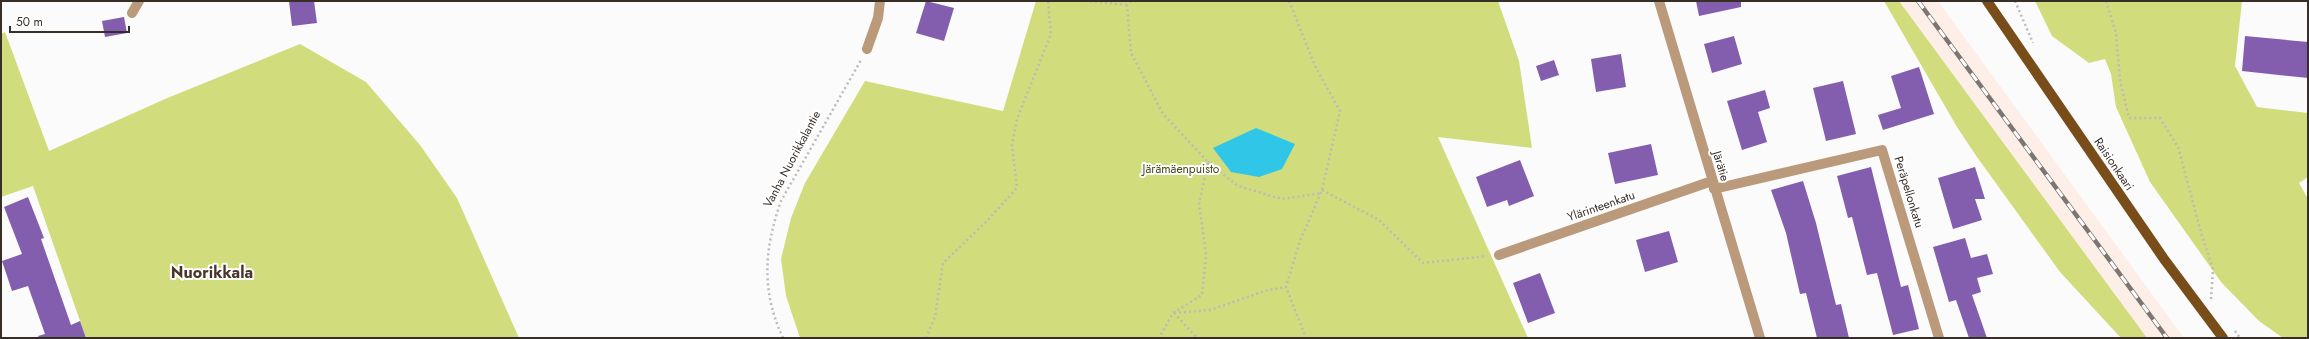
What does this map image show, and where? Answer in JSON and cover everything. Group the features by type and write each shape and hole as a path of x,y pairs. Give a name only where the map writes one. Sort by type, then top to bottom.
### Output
{"main road":[{"name":"Raisionkaari","path":"1987,1 2164,259 2223,338"}],"street":[{"path":"132,13 139,1"},
{"path":"867,49 878,18 880,1"},
{"name":"Järätie","path":"1659,1 1760,338"},
{"name":"Peräpellonkatu","path":"1713,185 1882,150 1939,338"},
{"name":"Ylärinteenkatu","path":"1499,255 1713,185"}],"path":[{"path":"926,338 935,317 943,263 987,221 1017,188 1012,145 1017,119 1051,34 1048,1"},
{"path":"1090,1 1127,5"},
{"path":"1131,1 1127,5 1131,53 1163,114 1208,162 1238,186 1282,199 1322,191 1379,220 1423,263 1499,255"},
{"path":"1290,1 1316,68 1340,111 1322,191 1300,241 1286,287 1306,338"},
{"path":"2106,1 2116,33 2120,80 2129,118 2160,118 2178,147 2202,236 2213,269 2211,300"},
{"name":"Vanha Nuorikkalantie","path":"783,338 772,316 768,287 767,254 773,225 785,195 867,49"},
{"path":"1159,338 1173,313 1202,295 1206,254 1199,204 1208,162"},
{"path":"1173,313 1210,310 1262,292 1286,287"},
{"path":"1173,313 1197,338"}],"shaded area":[{"path":"1899,1 1938,1 2184,338 2147,338"}],"green space":[{"name":"Järämäenpuisto","path":"1036,1 1498,1 1519,61 1532,148 1438,137 1528,338 800,338 786,296 781,259 791,218 805,183 865,81 1003,111"},
{"path":"1884,1 1899,1 2147,338 2121,338 2060,272 1957,127"},
{"path":"2035,1 2242,1 2235,66 2257,107 2308,113 2308,177 2299,183 2308,199 2308,338 2283,338 2259,321 2221,282 2150,182 2116,107 2111,74 2105,59 2089,63 2052,36"},
{"path":"5,32 49,151 165,99 300,44 366,82 420,145 457,198 519,338 86,338 33,186 1,197 1,34"}],"water":[{"path":"1256,128 1295,144 1282,169 1259,177 1231,172 1213,148"}],"building":[{"path":"289,1 314,1 317,23 292,26"},
{"path":"926,1 954,8 944,41 916,33"},
{"path":"1696,1 1741,1 1741,7 1699,16"},
{"path":"124,17 127,33 105,37 102,21"},
{"path":"1734,36 1742,64 1712,73 1704,44"},
{"path":"2245,36 2308,42 2308,78 2242,71"},
{"path":"1621,54 1626,87 1596,92 1591,59"},
{"path":"1554,60 1559,75 1541,81 1536,66"},
{"path":"1919,67 1934,114 1883,130 1878,115 1901,108 1891,76"},
{"path":"1843,81 1856,134 1826,141 1813,88"},
{"path":"1765,90 1770,108 1758,112 1767,142 1742,150 1727,101"},
{"path":"1651,144 1658,175 1615,184 1608,153"},
{"path":"1520,160 1534,196 1509,206 1507,200 1487,207 1476,177"},
{"path":"1871,167 1901,287 1908,285 1919,329 1893,335 1877,273 1867,275 1852,217 1848,218 1837,176"},
{"path":"1975,167 1985,199 1975,199 1982,220 1953,229 1938,178"},
{"path":"1803,181 1816,223 1836,305 1841,304 1849,338 1817,338 1806,293 1800,294 1786,233 1771,190"},
{"path":"28,197 44,238 41,239 71,325 80,321 86,338 39,338 38,336 45,334 28,286 12,291 2,261 22,254 4,207"},
{"path":"1669,231 1678,262 1645,272 1636,240"},
{"path":"1965,238 1971,258 1987,254 1993,274 1977,278 1981,292 1972,295 1987,338 1969,338 1956,300 1949,302 1933,247"},
{"path":"1540,273 1555,313 1528,323 1513,283"}],"railway":[{"path":"1918,1 2167,338"}],"district":[{"name":"Nuorikkala","path":"212,272"}]}
